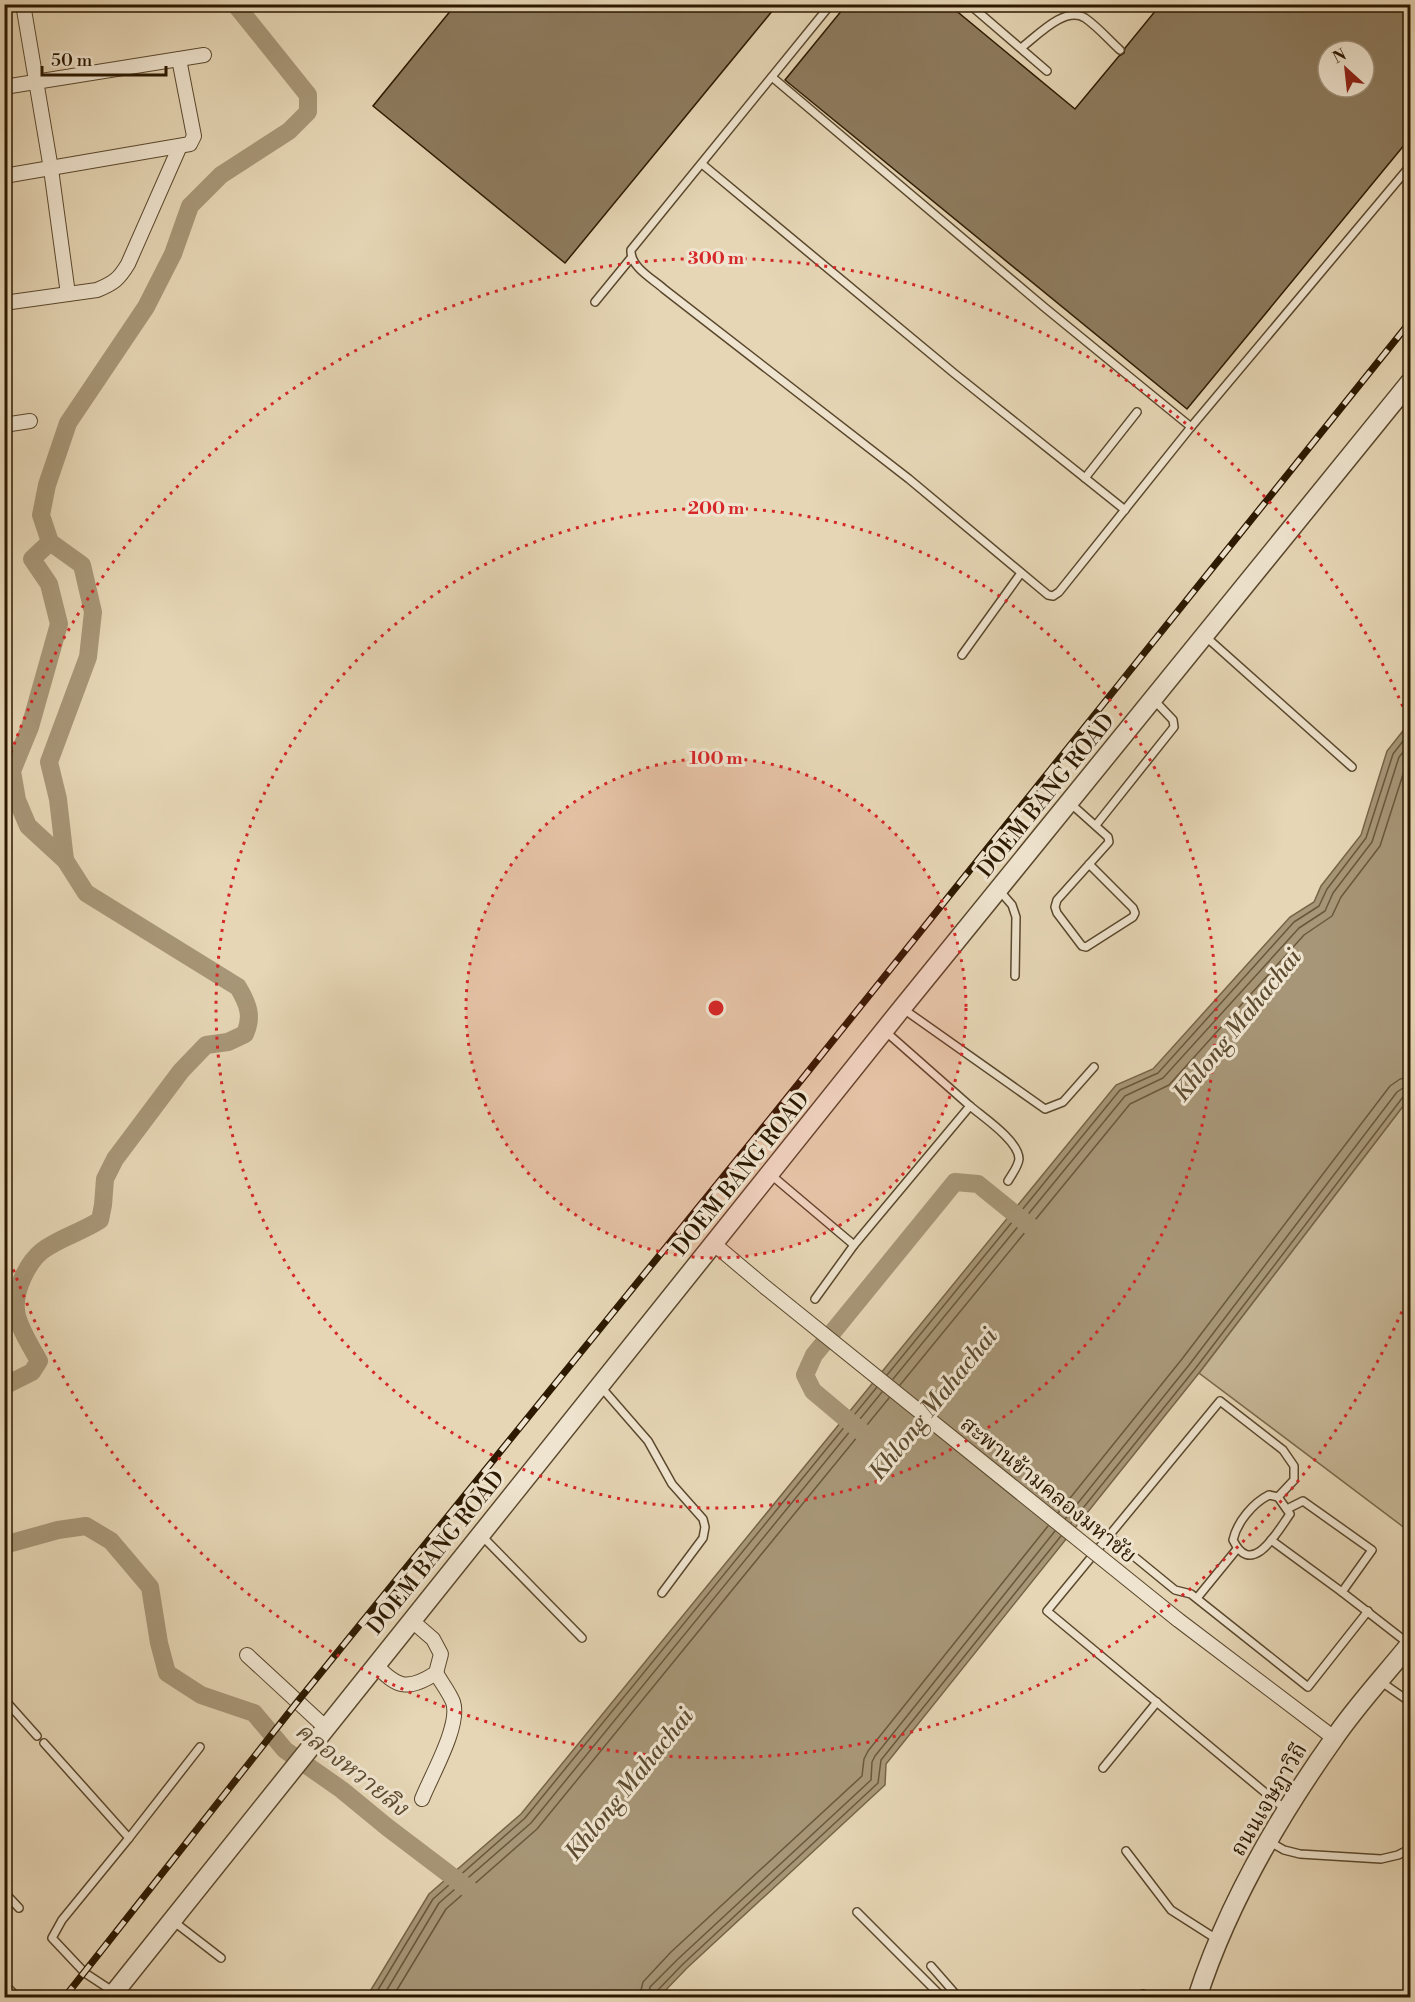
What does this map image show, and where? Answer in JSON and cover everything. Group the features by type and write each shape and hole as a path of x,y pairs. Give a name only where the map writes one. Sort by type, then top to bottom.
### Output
{"street":[{"path":"23,4 51,169 68,294"},
{"path":"4,87 204,56"},
{"path":"4,176 190,144 194,136 179,59"},
{"path":"4,303 97,290 112,284 121,276 180,146"},
{"name":"DOEM BANG ROAD","path":"116,1996 171,1920 309,1746 902,1008 1410,382"},
{"path":"4,425 30,421"},
{"name":"สะพานข้ามคลองมหาชัย","path":"714,1244 1177,1619 1334,1738"},
{"path":"376,1665 391,1681 408,1685 423,1681 436,1673 441,1654 433,1639 411,1620"},
{"name":"ถนนเจษฎาวิถี","path":"1197,1998 1227,1917 1268,1841 1334,1738 1410,1644"},
{"path":"247,1655 325,1727"},
{"path":"422,1799 453,1728 455,1713 453,1701 436,1673"}],"lane":[{"path":"831,4 631,250 631,258 634,264 664,289 909,479 1048,595 1053,596 1059,592 1191,428 1410,166"},
{"path":"969,4 1047,71"},
{"path":"1021,48 1063,16 1073,14 1083,17 1120,50"},
{"path":"772,77 1191,428"},
{"path":"702,164 810,255 1125,510"},
{"path":"595,302 631,258"},
{"path":"1085,478 1137,412"},
{"path":"962,655 1021,573"},
{"path":"1205,636 1352,768"},
{"path":"1096,825 1174,727 1173,720 1153,699"},
{"path":"1069,803 1108,837 1108,842 1057,900 1055,907 1082,946 1086,947 1133,917 1135,913 1133,908 1089,864"},
{"path":"999,890 1012,905 1016,917 1015,976"},
{"path":"902,1008 1045,1109 1063,1102 1094,1067"},
{"path":"885,1031 1000,1131 1014,1146 1019,1161 1008,1181"},
{"path":"815,1299 855,1245 970,1106"},
{"path":"770,1174 855,1245"},
{"path":"599,1385 648,1441 672,1484 703,1519 705,1527 703,1538 662,1593"},
{"path":"1278,1497 1294,1480 1294,1466 1283,1450 1220,1401 1047,1611 1287,1810"},
{"path":"1269,1495 1278,1497 1290,1514 1262,1552 1253,1555 1237,1549 1233,1540 1235,1529 1259,1500 1269,1495"},
{"path":"1287,1509 1303,1502 1372,1550 1342,1592"},
{"path":"480,1534 582,1638"},
{"path":"1109,1536 1175,1590 1197,1598 1308,1687 1368,1611"},
{"path":"1271,1539 1410,1644"},
{"path":"1197,1598 1237,1549"},
{"path":"1380,1681 1410,1702"},
{"path":"4,1699 37,1736"},
{"path":"1103,1768 1157,1702"},
{"path":"44,1743 129,1838"},
{"path":"116,1996 85,1972 52,1938 62,1920 200,1747"},
{"path":"1268,1841 1284,1850 1300,1854 1381,1859 1410,1849"},
{"path":"1126,1851 1171,1910 1218,1940"},
{"path":"4,1892 19,1908"},
{"path":"857,1912 943,1998"},
{"path":"171,1920 220,1958"},
{"path":"931,1966 959,1998"},
{"path":"4,1984 18,1998"}],"shaded area":[{"path":"1410,1097 1410,1532 1199,1373"}],"water":[{"name":"Khlong Mahachai","path":"1410,722 1410,1097 1199,1373 886,1764 885,1785 687,1968 659,1997 366,1998 429,1894 521,1814 1116,1085 1153,1069 1290,917 1314,902 1321,886 1361,835 1387,751"}],"building":[{"path":"456,4 778,4 565,263 373,106"},
{"path":"847,4 948,4 1075,109 1124,53 1125,48 1161,4 1410,4 1410,138 1187,409 785,80"}],"waterway":[{"path":"65,860 58,799 49,762 88,657 93,612 82,565 50,542 41,515 47,485 68,423 146,307 173,254 190,206 221,175 289,131 308,112 308,95 235,4"},
{"path":"4,1386 32,1372 39,1361 22,1329 16,1310 19,1286 31,1263 49,1246 100,1220 105,1179 115,1159 181,1071 206,1045 228,1042 245,1034 249,1021 247,1005 238,987 86,893 65,860 28,826 17,800 12,771 30,727 59,624 49,584 32,559 50,542"},
{"path":"863,1433 813,1391 805,1375 814,1355 955,1182 978,1184 1031,1227"},
{"name":"คลองหวายลิง","path":"4,1545 58,1530 86,1526 111,1541 150,1587 159,1643 167,1673 201,1695 254,1713 285,1750 342,1790 470,1890"}],"railway":[{"path":"64,1998 298,1701 770,1119 1410,322"}]}
